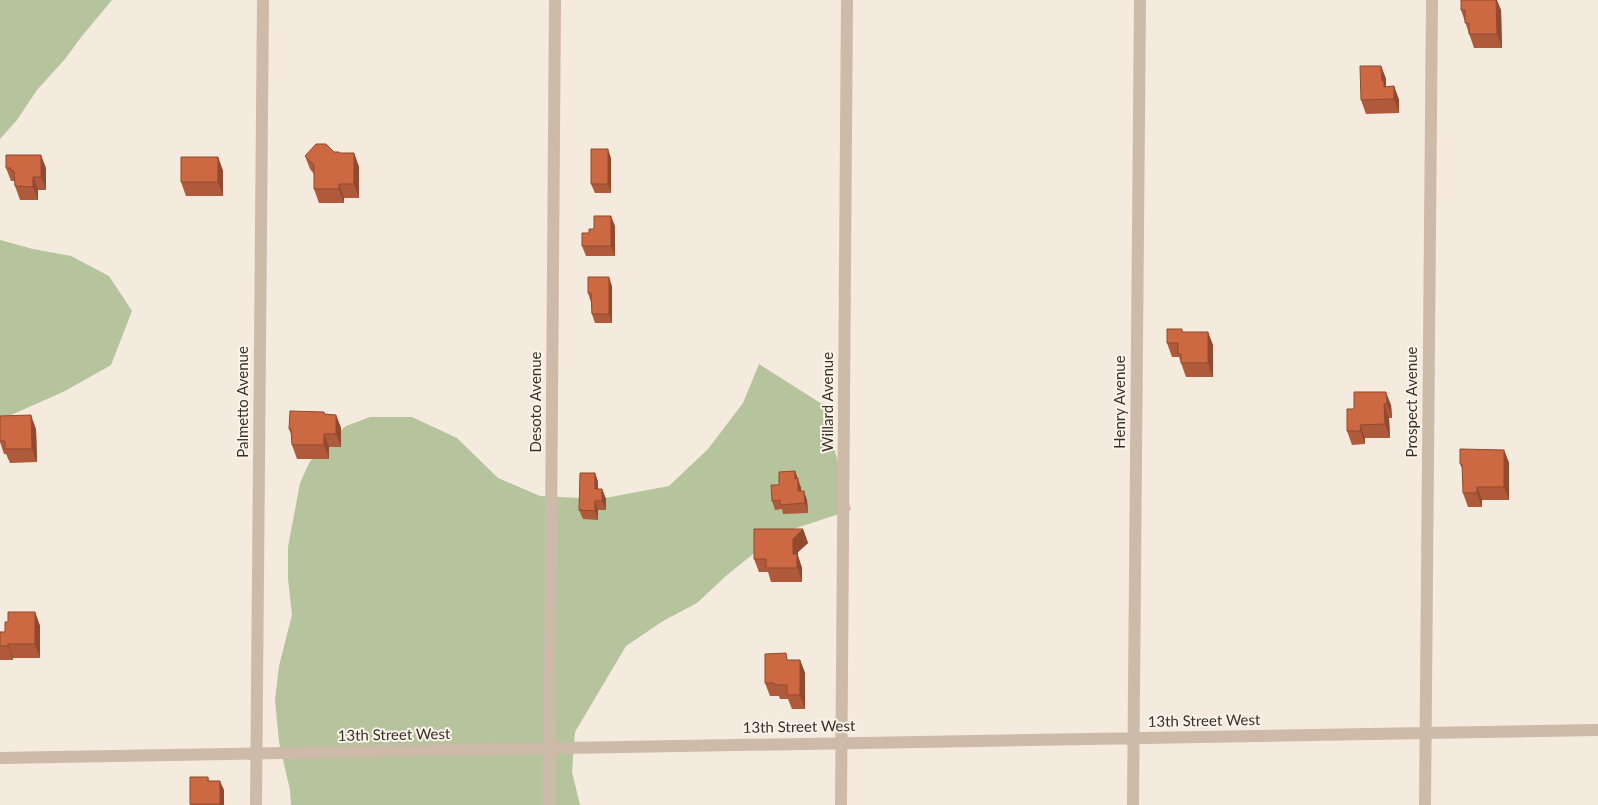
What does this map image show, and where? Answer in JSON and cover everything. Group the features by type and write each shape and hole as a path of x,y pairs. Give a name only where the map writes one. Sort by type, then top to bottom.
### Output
{"street":[{"name":"Palmetto Avenue","path":"256,805 263,0"},
{"name":"Desoto Avenue","path":"549,805 555,0"},
{"name":"Willard Avenue","path":"841,805 847,0"},
{"name":"Henry Avenue","path":"1133,805 1140,0"},
{"name":"Prospect Avenue","path":"1425,805 1432,0"},
{"name":"13th Street West","path":"0,758 1598,730"}],"green space":[{"path":"0,0 112,0 65,59 37,90 17,120 0,139"},
{"path":"0,240 33,249 71,256 109,276 132,311 111,365 65,391 11,415 0,429"},
{"path":"759,364 822,404 851,510 778,534 727,575 697,603 663,621 626,646 575,732 572,772 580,805 291,805 290,790 279,742 275,700 279,666 292,615 288,579 288,547 300,483 309,463 323,445 346,426 370,417 412,417 457,438 498,478 540,496 600,499 669,486 708,449 743,403"}],"building":[{"path":"1461,0 1496,0 1497,34 1469,34 1469,23 1465,23 1465,10 1461,10"},
{"path":"1360,66 1381,66 1384,87 1394,86 1394,99 1361,100"},
{"path":"316,144 326,144 334,152 354,153 354,184 339,184 339,189 314,189 314,165 305,156"},
{"path":"591,149 608,149 608,184 591,184"},
{"path":"6,155 41,155 41,177 33,177 33,187 15,186 14,171 11,171 11,168 6,168"},
{"path":"181,157 218,157 218,182 181,182"},
{"path":"594,216 611,216 611,246 582,246 582,233 589,233 589,229 594,229"},
{"path":"588,277 609,277 609,314 592,314 591,293 588,293"},
{"path":"1167,329 1182,329 1182,332 1208,332 1208,363 1181,363 1181,354 1178,354 1178,343 1167,343"},
{"path":"1354,392 1386,392 1387,404 1384,404 1385,424 1360,425 1361,431 1347,431 1347,409 1354,409"},
{"path":"290,411 324,412 324,414 336,415 336,434 324,434 324,445 292,445 291,429 289,429"},
{"path":"31,415 32,449 5,449 5,441 0,441 0,416"},
{"path":"1460,449 1504,450 1504,487 1477,487 1477,493 1463,493"},
{"path":"795,471 795,479 798,478 798,491 804,491 805,503 780,505 780,500 772,501 771,485 779,485 779,472"},
{"path":"580,473 595,473 595,489 602,489 602,501 595,501 595,511 579,510"},
{"path":"754,529 803,529 793,539 793,554 797,554 797,568 766,568 766,559 754,559"},
{"path":"8,612 35,612 35,644 8,644 8,646 0,646 0,632 5,632"},
{"path":"786,653 787,660 800,660 800,695 787,695 787,685 765,683 765,654"},
{"path":"190,777 208,777 208,781 220,781 220,804 190,804"}]}
